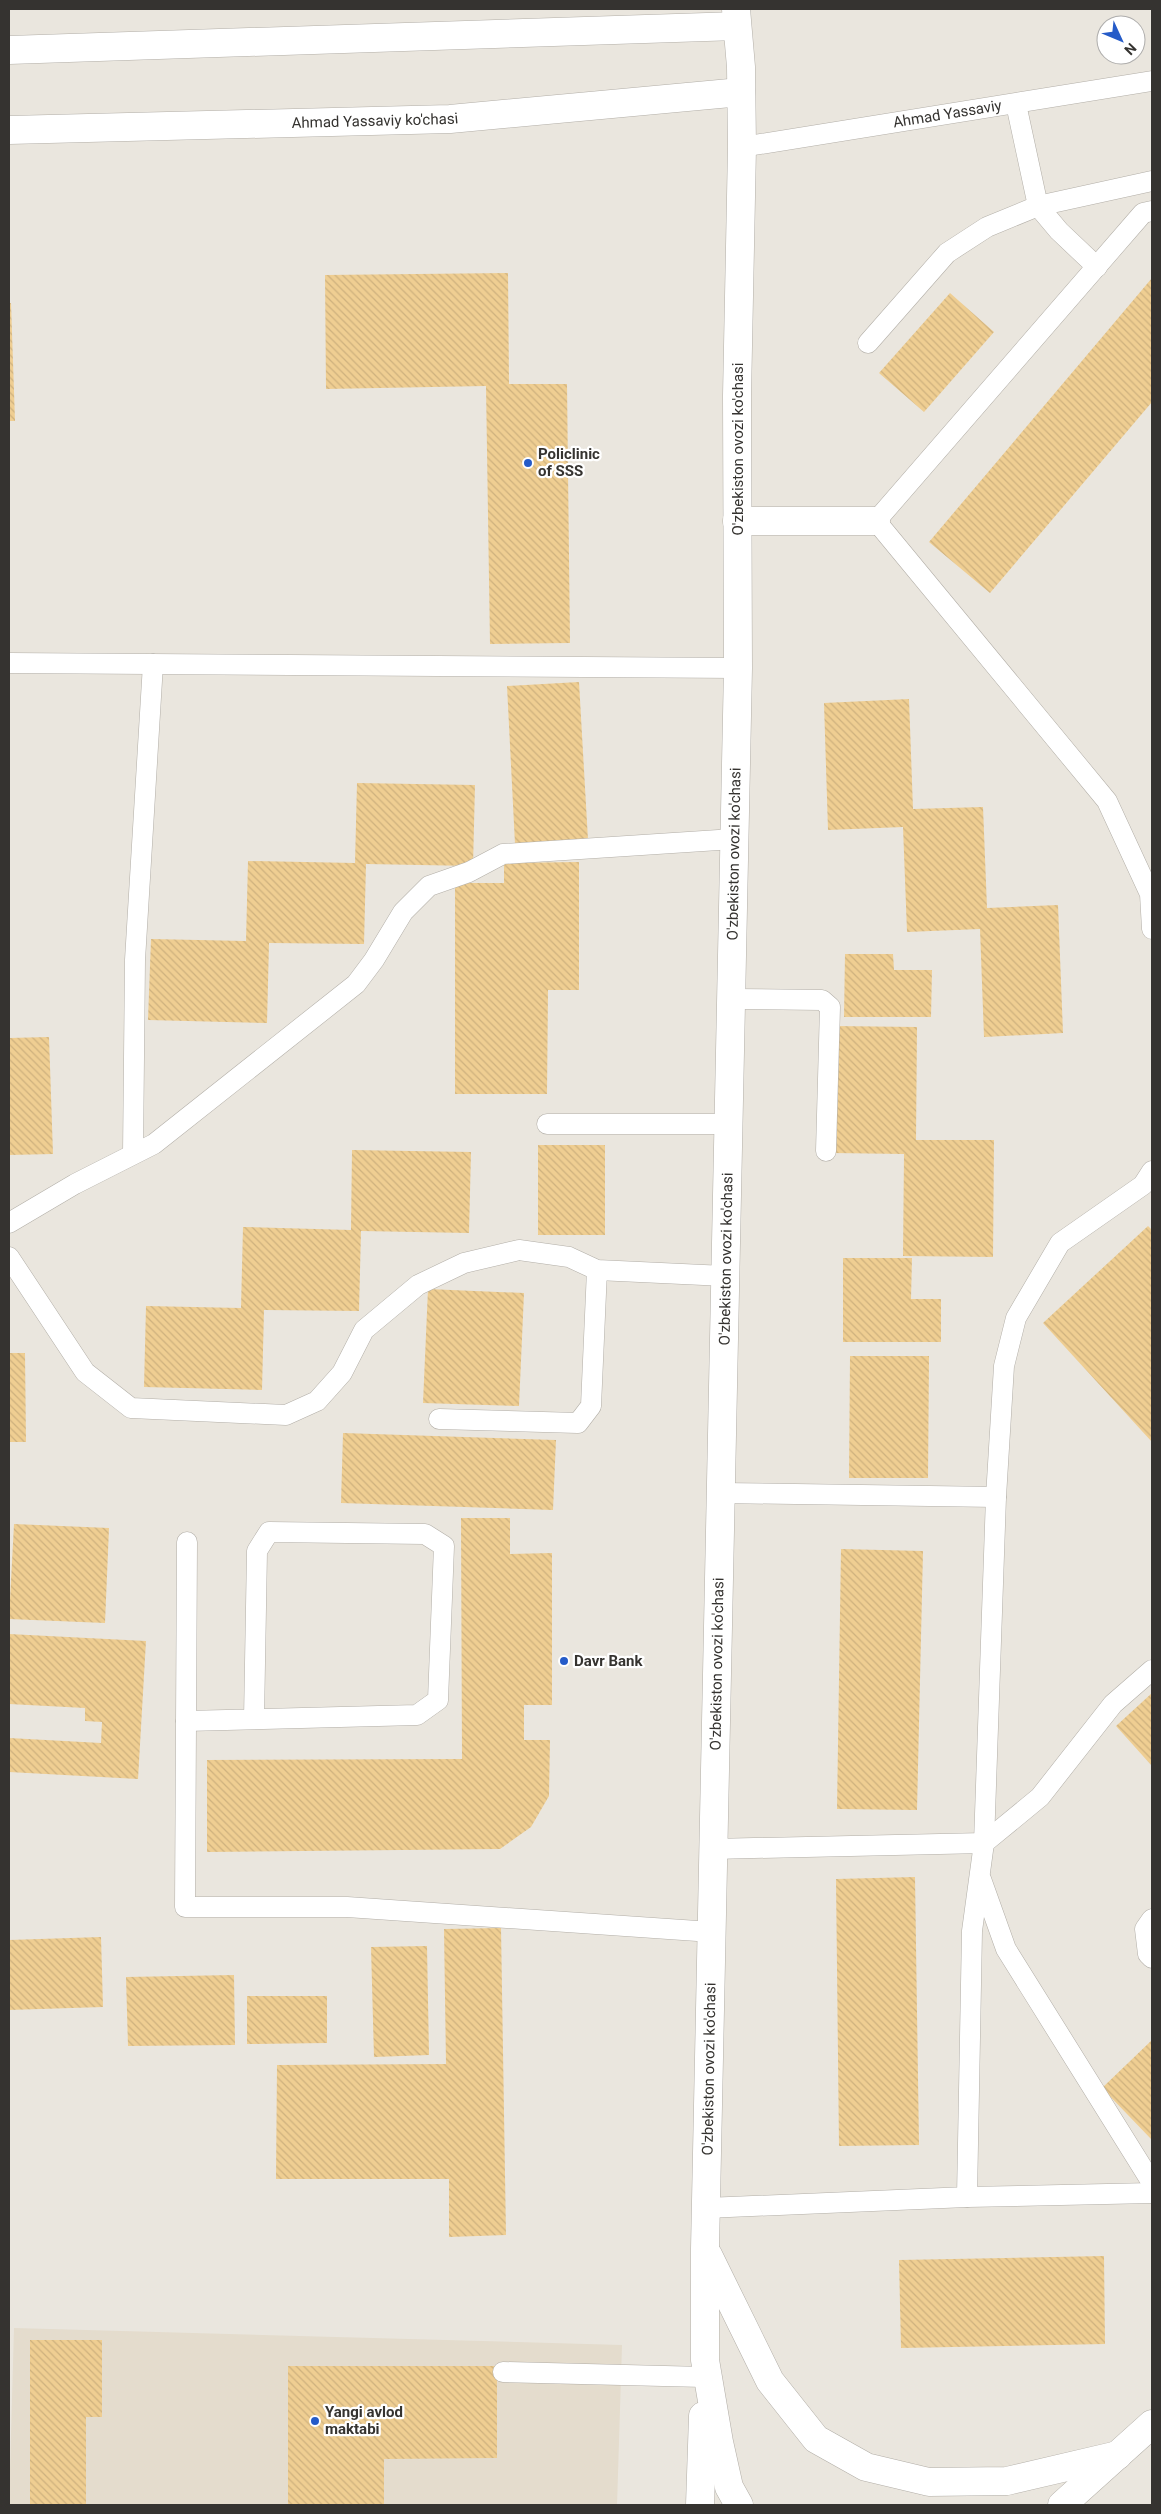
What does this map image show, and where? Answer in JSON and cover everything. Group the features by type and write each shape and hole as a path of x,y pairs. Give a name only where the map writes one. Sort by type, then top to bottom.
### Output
{"main road":[{"path":"9,50 736,17"},
{"name":"O'zbekiston ovozi ko'chasi","path":"736,17 742,92 737,386 738,668 704,2368 718,2442 729,2487 738,2505"},
{"name":"Ahmad Yassaviy ko'chasi","path":"9,130 450,120 742,92"},
{"path":"737,520 876,521"},
{"path":"705,2249 770,2381 816,2439 866,2468 929,2482 1007,2481 1118,2455"},
{"path":"700,2505 704,2368"},
{"path":"1062,2505 1152,2424"}],"lane":[{"name":"Ahmad Yassaviy","path":"742,147 1152,81"},
{"path":"1016,104 1038,206 1059,231 1097,267"},
{"path":"868,343 947,253 987,227 1038,206 1152,181"},
{"path":"1152,211 1143,213 876,521 1107,802 1151,894 1152,929"},
{"path":"9,663 738,668"},
{"path":"133,1154 135,960 153,664"},
{"path":"9,1223 75,1184 154,1144 356,984 374,960 404,912 429,886 469,872 503,854 734,839"},
{"path":"731,999 822,1000 830,1007 826,1151"},
{"path":"547,1124 729,1124"},
{"path":"966,2197 972,1931 984,1843 996,1497 1004,1366 1016,1318 1060,1243 1143,1185 1152,1171"},
{"path":"9,1257 85,1372 131,1408 286,1415 317,1400 342,1373 364,1330 418,1285 464,1263 519,1250 569,1257 597,1270 726,1276"},
{"path":"439,1420 578,1423 591,1406 597,1270"},
{"path":"721,1493 996,1497"},
{"path":"186,1721 416,1715 438,1700 444,1546 426,1534 269,1532 257,1551 254,1719"},
{"path":"186,1542 185,1908 347,1907 712,1932"},
{"path":"713,1849 984,1843 1040,1796 1113,1704 1152,1670"},
{"path":"980,1877 1006,1949 1152,2183"},
{"path":"1152,1919 1145,1929 1148,1954 1152,1958"},
{"path":"706,2208 966,2197 1152,2193"},
{"path":"503,2372 704,2368"}],"shaded area":[{"name":"Yangi avlod maktabi","path":"14,2328 622,2345 617,2505 9,2505"}],"building":[{"name":"Policlinic of SSS","path":"508,273 509,384 567,384 570,643 490,644 486,386 326,389 325,275"},
{"path":"1152,278 1152,402 990,593 929,542"},
{"path":"950,293 994,332 924,412 879,373"},
{"path":"9,303 11,303 15,421 9,421"},
{"path":"579,682 588,840 515,844 507,686"},
{"path":"909,699 913,809 983,807 987,908 1058,905 1063,1033 984,1037 980,929 907,932 903,827 828,830 824,703"},
{"path":"357,783 475,785 473,866 366,864 364,944 269,943 267,1023 148,1020 151,939 246,941 248,861 355,863"},
{"path":"579,862 579,990 548,990 547,1094 455,1094 455,883 504,883 504,863"},
{"path":"845,954 893,954 894,970 932,970 931,1017 844,1017"},
{"path":"834,1026 917,1027 916,1140 994,1140 993,1257 903,1256 904,1154 832,1153"},
{"path":"49,1037 53,1154 9,1155 9,1038"},
{"path":"538,1145 605,1145 605,1235 538,1235"},
{"path":"352,1150 471,1152 469,1233 361,1231 359,1311 264,1310 262,1390 144,1387 146,1306 241,1308 243,1227 351,1230"},
{"path":"1148,1226 1152,1230 1152,1442 1043,1323"},
{"path":"843,1258 912,1258 911,1299 941,1299 941,1342 843,1342"},
{"path":"428,1289 524,1293 519,1406 423,1403"},
{"path":"9,1353 25,1353 26,1442 9,1442"},
{"path":"850,1356 929,1356 928,1478 849,1478"},
{"path":"343,1433 556,1440 553,1510 341,1503"},
{"path":"461,1518 510,1518 510,1554 552,1553 552,1705 524,1705 524,1740 550,1740 549,1796 531,1827 500,1849 207,1852 207,1760 462,1759"},
{"path":"14,1524 109,1528 105,1623 9,1619"},
{"path":"841,1549 923,1551 917,1810 837,1809"},
{"path":"9,1634 146,1641 138,1779 9,1772 9,1738 101,1743 102,1722 85,1721 85,1708 9,1704"},
{"path":"1152,1693 1152,1766 1116,1726"},
{"path":"915,1877 919,2145 839,2146 836,1879"},
{"path":"501,1928 506,2235 449,2237 449,2179 276,2179 277,2065 446,2064 444,1929"},
{"path":"101,1937 103,2007 9,2010 9,1940"},
{"path":"427,1946 429,2055 374,2057 371,1947"},
{"path":"234,1975 235,2045 128,2046 126,1977"},
{"path":"247,1996 327,1996 327,2043 247,2044"},
{"path":"1152,2040 1152,2140 1102,2088"},
{"path":"1104,2256 1105,2344 901,2348 899,2260"},
{"path":"30,2340 102,2340 102,2417 86,2417 86,2505 30,2505"},
{"path":"288,2366 497,2366 497,2458 384,2459 384,2505 288,2505"}],"place":[{"name":"Policlinic of SSS","path":"528,463"},
{"name":"Davr Bank","path":"564,1661"},
{"name":"Yangi avlod maktabi","path":"315,2421"}]}
